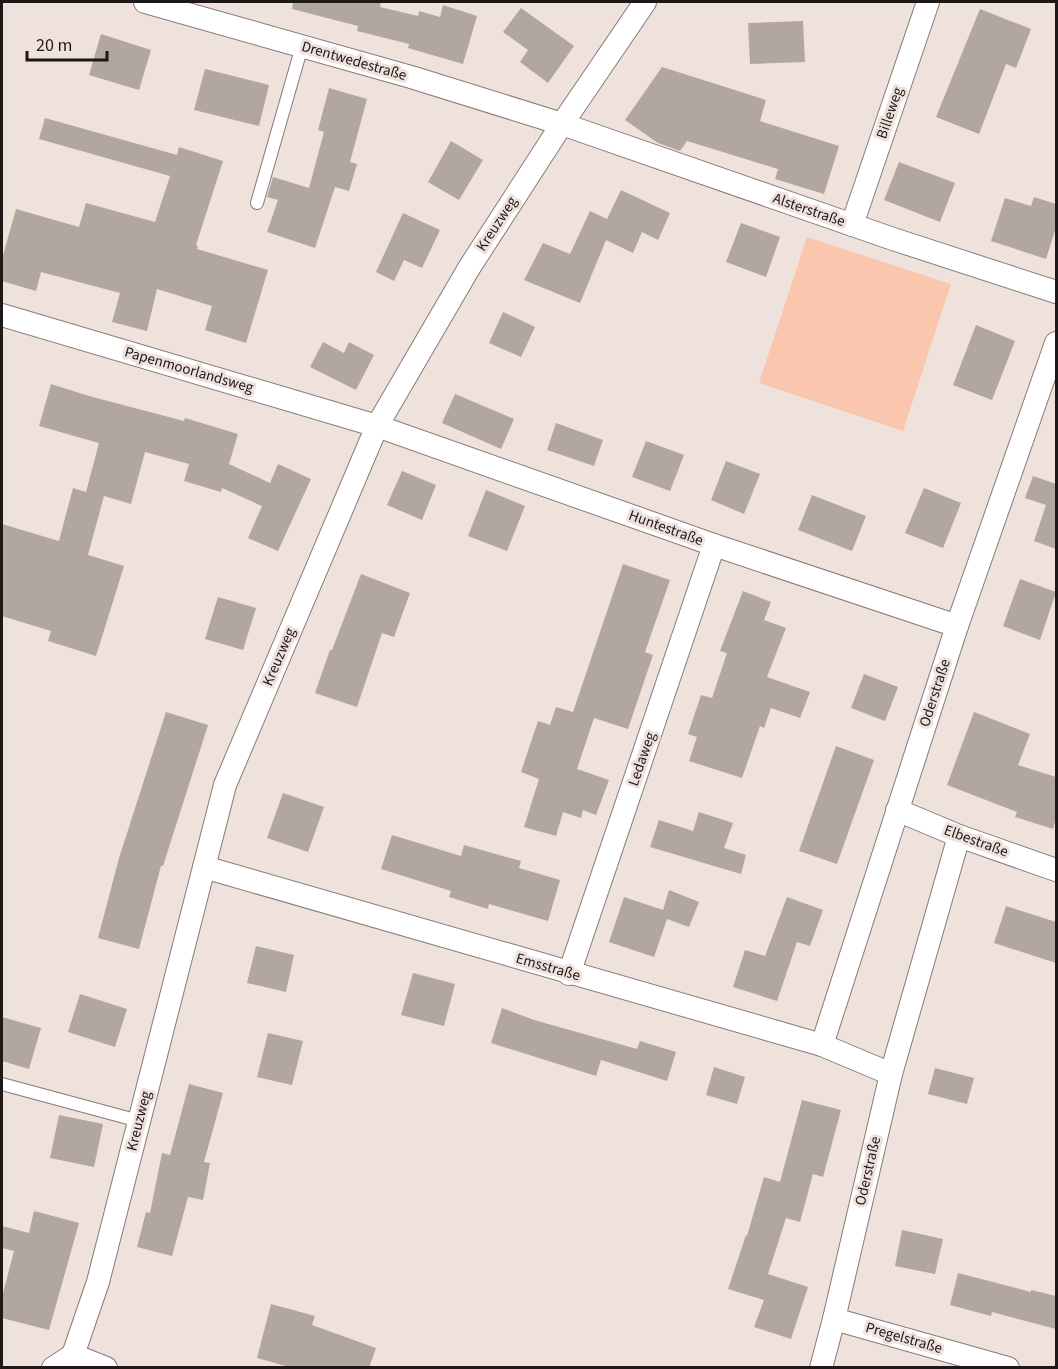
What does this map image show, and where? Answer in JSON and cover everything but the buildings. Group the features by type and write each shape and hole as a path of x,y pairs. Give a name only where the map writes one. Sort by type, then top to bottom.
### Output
{"street":[{"name":"Drentwedestraße","path":"145,2 302,46 562,124"},
{"name":"Kreuzweg","path":"73,1355 98,1282 225,785 377,426 469,268 562,124 645,2"},
{"name":"Billeweg","path":"852,225 928,2"},
{"name":"Alsterstraße","path":"562,124 852,225 1056,292"},
{"name":"Papenmoorlandsweg","path":"2,315 377,426"},
{"name":"Oderstraße","path":"822,1045 957,626 1056,343"},
{"name":"Huntestraße","path":"377,426 714,545 957,626"},
{"name":"Ledaweg","path":"569,974 714,545"},
{"name":"Elbestraße","path":"897,810 959,837 1056,870"},
{"name":"Oderstraße","path":"820,1368 834,1319 891,1074 959,837"},
{"name":"Emsstraße","path":"204,867 822,1045 891,1074"},
{"name":"Pregelstraße","path":"834,1319 1008,1368"},
{"path":"52,1368 73,1355 106,1368"}],"lane":[{"path":"258,203 302,46"},
{"path":"2,1084 139,1121"}],"shaded area":[{"path":"807,237 951,284 903,431 759,383"}]}
